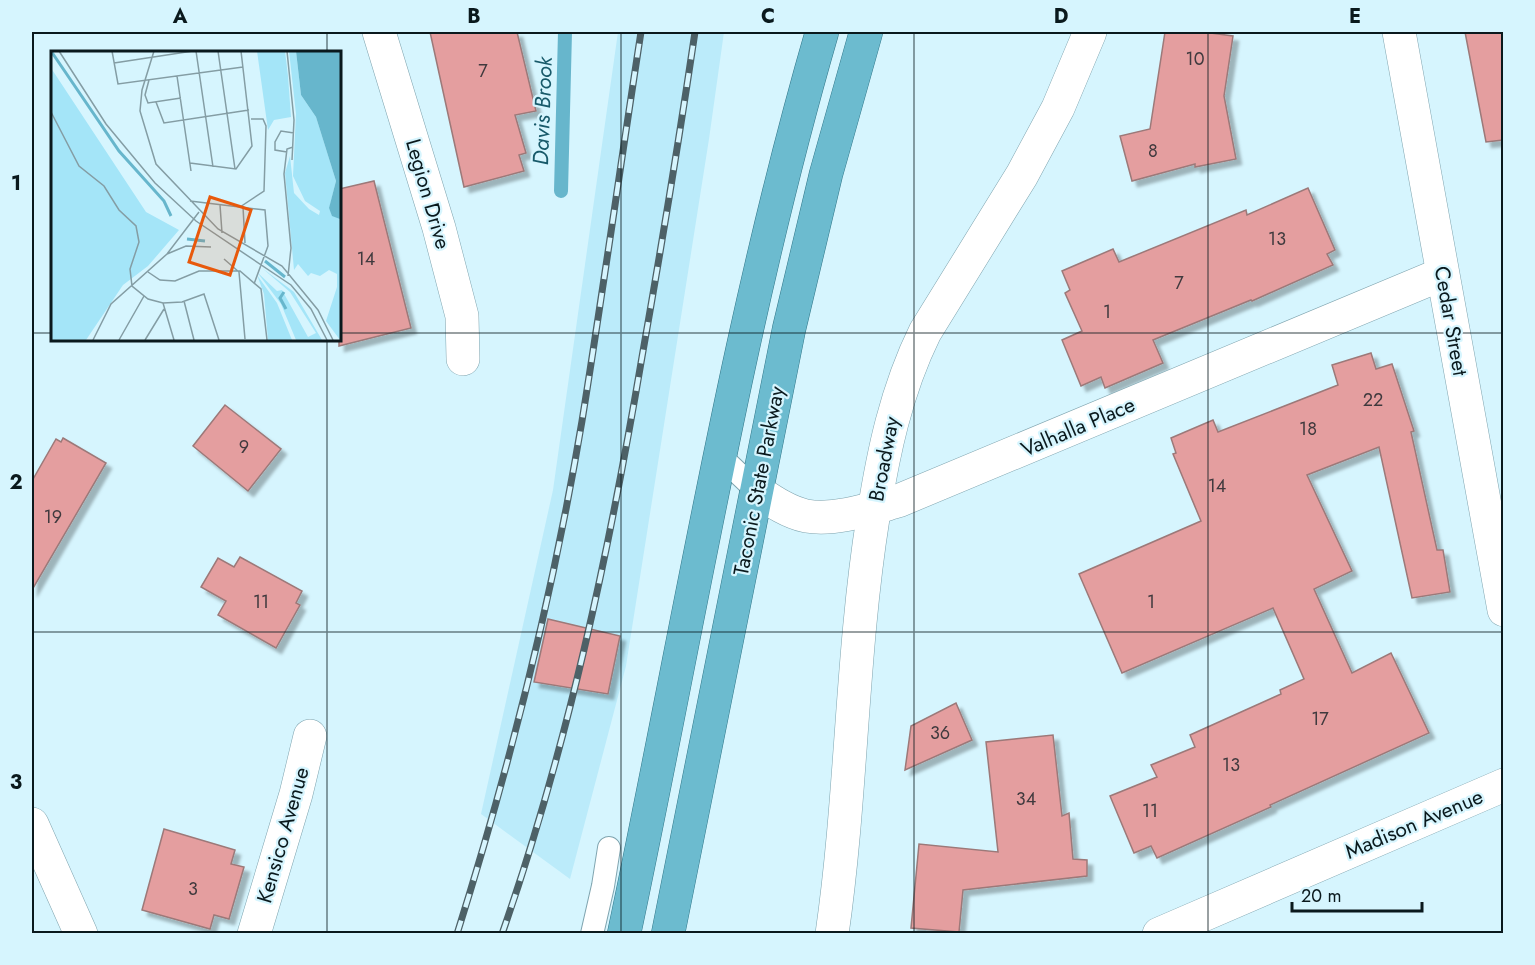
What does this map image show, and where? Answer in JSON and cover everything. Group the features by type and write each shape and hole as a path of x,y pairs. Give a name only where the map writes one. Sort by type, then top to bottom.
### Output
{"highway":[{"name":"Taconic State Parkway","path":"624,933 720,456 769,230 822,32"},
{"name":"Taconic State Parkway","path":"668,933 787,340 820,196 866,32"}],"street":[{"name":"Legion Drive","path":"379,32 439,228 462,316 463,359"},
{"name":"Broadway","path":"832,933 846,825 862,596 884,453 895,406 913,356 925,332 1004,207 1040,143 1076,69 1090,32"},
{"name":"Cedar Street","path":"1399,32 1503,610"},
{"name":"Valhalla Place","path":"757,491 788,510 807,516 832,516 898,501 1442,274"},
{"name":"Kensico Avenue","path":"254,933 296,794 310,736"},
{"name":"Madison Avenue","path":"1160,933 1503,785"},
{"path":"32,824 81,933"}],"lane":[{"name":"Valhalla Place","path":"720,456 757,491"},
{"path":"592,933 609,848"}],"shaded area":[{"path":"618,32 724,32 626,666 570,879 481,814 553,490"}],"building":[{"path":"430,32 517,32 536,111 515,115 526,153 519,155 524,171 464,187"},
{"path":"1165,32 1203,32 1233,36 1224,96 1236,159 1195,167 1195,164 1132,181 1120,136 1150,129"},
{"path":"1465,32 1503,32 1503,140 1486,142"},
{"path":"374,181 411,328 339,346 340,340 340,189"},
{"path":"1308,188 1335,250 1327,254 1333,265 1252,301 1153,340 1163,363 1105,388 1101,377 1081,386 1062,340 1082,331 1065,293 1070,290 1062,271 1113,249 1119,262 1246,210 1247,215"},
{"path":"1371,353 1376,369 1392,364 1414,431 1411,432 1437,550 1443,550 1450,592 1412,598 1379,447 1307,475 1352,571 1314,589 1352,673 1391,653 1429,733 1157,858 1151,846 1134,853 1110,796 1157,777 1151,765 1195,747 1190,735 1281,694 1280,690 1304,679 1273,608 1122,673 1079,574 1201,521 1173,454 1176,453 1171,438 1213,420 1218,432 1338,385 1332,365"},
{"path":"225,405 281,449 248,491 193,446"},
{"path":"63,438 106,463 32,590 32,481 56,439 61,442"},
{"path":"240,557 302,591 296,603 300,605 276,648 218,615 226,601 201,587 218,558 234,567"},
{"path":"548,619 620,636 608,694 534,682"},
{"path":"956,703 972,740 905,770 911,726"},
{"path":"1053,735 1062,816 1069,813 1073,859 1087,860 1087,876 963,890 959,932 911,928 919,844 998,852 986,742"},
{"path":"164,829 235,850 231,864 244,867 229,919 214,915 210,929 142,910"}],"waterway":[{"name":"Davis Brook","path":"561,191 565,32"}],"railway":[{"path":"457,934 512,743 558,551 582,421 641,32"},
{"path":"502,934 526,863 567,720 601,576 649,316 695,32"}]}
